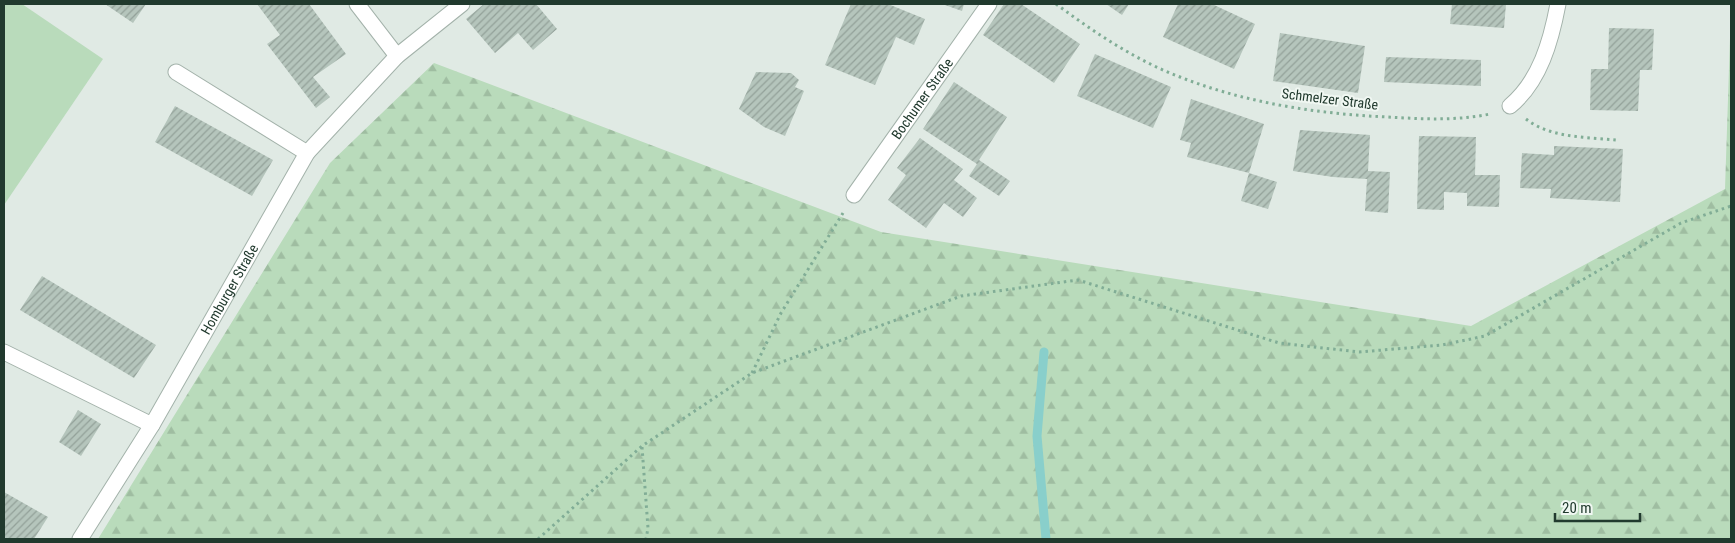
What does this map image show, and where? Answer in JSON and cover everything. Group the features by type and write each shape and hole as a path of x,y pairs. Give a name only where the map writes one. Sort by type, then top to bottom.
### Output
{"street":[{"path":"357,4 397,56"},
{"name":"Homburger Straße","path":"80,539 152,425 307,153 397,56 462,4"},
{"name":"Bochumer Straße","path":"854,195 989,4"},
{"path":"1510,106 1518,99 1536,74 1551,38 1558,4"},
{"path":"176,72 307,153"},
{"path":"4,352 152,425"}],"path":[{"name":"Schmelzer Straße","path":"1056,4 1134,55 1178,77 1233,96 1349,116 1422,119 1470,118 1494,113 1510,106"},
{"path":"1510,106 1538,128 1568,135 1616,140"},
{"path":"752,373 781,313 854,195"},
{"path":"538,539 642,446 752,373 961,296 1078,280 1279,343 1359,352 1442,345 1485,336 1681,222 1731,206"},
{"path":"642,446 648,528 646,539"}],"green space":[{"path":"4,4 22,4 103,59 4,205"},
{"path":"1731,8 1731,539 98,539 330,163 434,63 881,232 1471,326 1725,189"}],"building":[{"path":"105,4 146,4 133,23"},
{"path":"257,4 309,4 346,54 313,77 330,97 316,108 267,44 280,35"},
{"path":"484,4 536,4 557,29 533,50 518,33 495,53 466,19"},
{"path":"851,4 888,4 925,19 914,45 896,37 875,85 825,65"},
{"path":"942,4 964,4 962,11"},
{"path":"1004,4 1021,4 1080,44 1054,83 983,35"},
{"path":"1106,4 1129,4 1122,15"},
{"path":"1178,4 1212,4 1255,24 1234,69 1163,37"},
{"path":"1452,4 1506,4 1504,28 1450,24"},
{"path":"1609,28 1654,29 1652,70 1640,70 1638,111 1590,110 1591,69 1608,69"},
{"path":"1280,33 1365,46 1358,93 1273,81"},
{"path":"1095,54 1171,87 1153,128 1077,96"},
{"path":"1386,57 1481,60 1481,86 1384,82"},
{"path":"756,72 791,73 799,80 795,87 804,91 785,136 764,127 739,109"},
{"path":"954,82 1007,117 979,160 1010,181 999,196 969,176 977,164 923,129"},
{"path":"1191,99 1264,124 1249,173 1187,157 1191,143 1180,140"},
{"path":"175,106 273,160 252,196 155,142"},
{"path":"1300,130 1370,135 1368,171 1390,172 1388,213 1365,211 1367,179 1333,177 1293,171"},
{"path":"1419,136 1476,137 1475,175 1500,175 1499,207 1467,206 1467,193 1444,192 1444,210 1417,209"},
{"path":"920,138 963,169 954,180 977,198 963,217 944,203 926,228 888,200 906,175 897,168"},
{"path":"1554,146 1623,149 1620,202 1550,198 1551,189 1520,188 1522,153 1554,155"},
{"path":"1249,173 1277,182 1268,209 1241,201"},
{"path":"42,276 156,345 134,378 20,310"},
{"path":"78,410 101,424 81,456 59,442"},
{"path":"4,492 48,517 34,539 4,538"}],"waterway":[{"path":"1044,352 1037,436 1046,539"}]}
